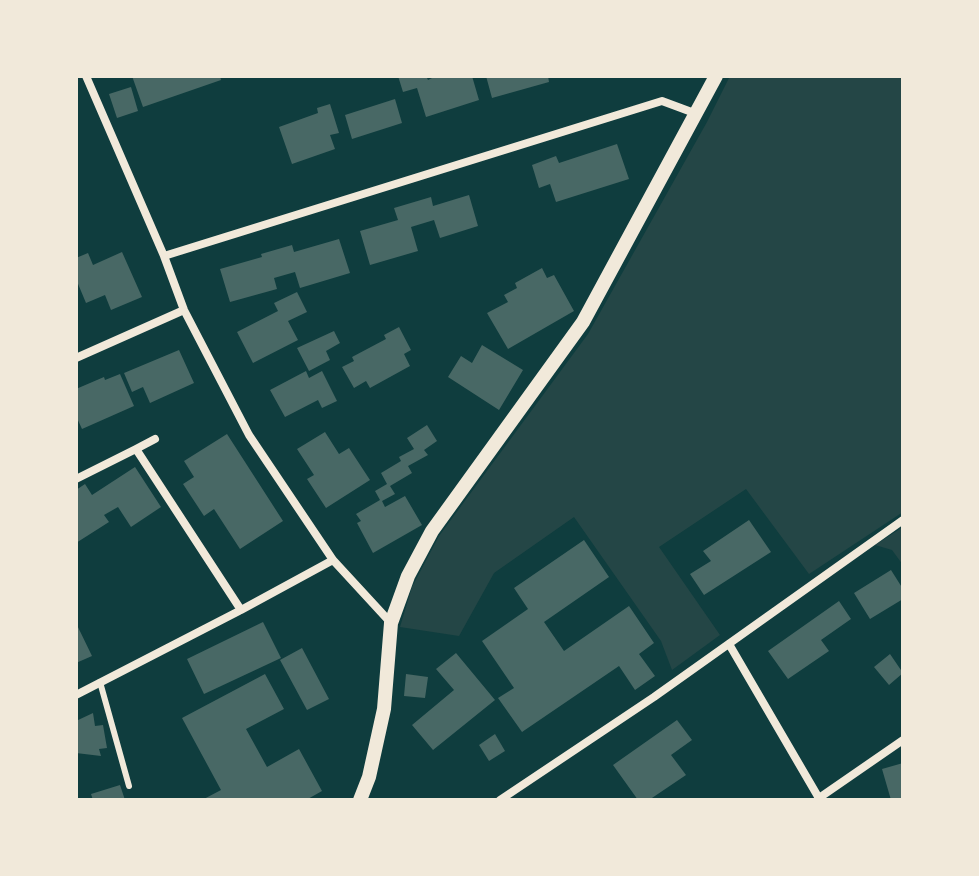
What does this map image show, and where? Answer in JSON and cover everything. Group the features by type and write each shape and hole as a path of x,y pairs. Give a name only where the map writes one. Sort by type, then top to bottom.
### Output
{"street":[{"path":"86,76 164,256 184,310 249,435 333,560 391,623"},
{"path":"360,800 369,777 384,709 391,623 408,576 432,531 583,322 716,76"},
{"path":"164,256 662,101 697,114"},
{"path":"76,358 184,310"},
{"path":"76,479 155,439"},
{"path":"136,449 241,610"},
{"path":"500,800 569,756 903,520"},
{"path":"76,695 333,560"},
{"path":"729,644 820,799 903,740"}],"lane":[{"path":"100,682 129,786"}],"shaded area":[{"path":"730,76 903,76 903,512 809,574 746,489 659,547 720,635 672,670 661,641 574,517 494,573 459,636 400,627 412,587 439,536 588,334"},
{"path":"903,527 903,565 892,550 875,545"}],"building":[{"path":"132,76 220,76 221,80 143,107"},
{"path":"398,76 426,76 428,80 436,76 472,76 479,100 426,117 417,88 403,92"},
{"path":"486,76 548,76 549,82 492,98"},
{"path":"131,87 138,111 117,118 109,94"},
{"path":"395,99 402,123 352,139 345,115"},
{"path":"330,104 339,133 330,135 335,149 292,164 279,127 318,113 317,108"},
{"path":"617,144 629,179 556,202 550,184 539,188 532,165 556,156 559,163"},
{"path":"469,195 478,226 440,238 434,220 411,227 418,251 370,265 360,231 398,220 394,208 431,197 433,206"},
{"path":"339,239 350,273 300,288 295,272 274,278 277,289 230,302 220,269 292,245 294,252"},
{"path":"122,252 142,297 111,310 105,295 86,303 76,279 76,258 88,253 93,265"},
{"path":"542,268 547,278 554,275 574,311 508,349 487,313 508,302 504,295 517,288 515,283"},
{"path":"297,292 307,312 288,321 298,340 253,363 237,332 278,311 274,303"},
{"path":"399,327 411,350 404,354 410,366 370,388 366,381 354,388 342,367 354,361 352,357 386,339 384,335"},
{"path":"334,331 340,343 326,351 330,360 309,371 297,348"},
{"path":"482,345 523,370 499,410 448,377 461,356 472,363"},
{"path":"179,350 194,383 150,403 143,387 132,392 124,373"},
{"path":"306,371 309,378 322,371 337,401 322,408 318,400 285,417 270,390"},
{"path":"120,374 134,406 82,429 76,416 76,389"},
{"path":"427,425 437,441 424,450 428,455 408,466 412,473 390,486 395,494 382,501 385,507 405,496 422,525 373,553 357,523 361,521 356,514 380,500 375,491 387,484 381,473 414,449 407,438"},
{"path":"325,432 339,454 349,448 370,480 326,508 307,479 314,475 297,449"},
{"path":"227,434 283,521 240,549 214,509 204,516 183,484 194,477 184,461"},
{"path":"135,467 161,507 131,527 118,507 104,515 109,522 76,543 76,490 85,484 92,495"},
{"path":"749,520 771,552 704,595 690,574 711,561 703,551"},
{"path":"584,540 609,577 544,622 564,651 629,606 654,643 639,654 655,676 635,690 619,666 522,732 498,698 514,688 482,641 528,609 514,588"},
{"path":"891,570 903,589 903,599 870,619 854,593"},
{"path":"839,601 851,619 821,640 829,651 788,679 768,651"},
{"path":"263,622 281,658 204,694 187,659"},
{"path":"76,623 92,656 76,663"},
{"path":"302,648 329,699 307,710 280,660"},
{"path":"456,653 495,700 433,750 412,725 454,690 436,669"},
{"path":"890,654 903,673 889,685 874,667"},
{"path":"265,674 284,709 246,729 267,767 299,749 322,791 306,800 202,800 221,790 182,718"},
{"path":"406,674 428,677 425,698 404,696"},
{"path":"93,713 95,726 103,725 107,748 99,749 101,756 76,753 76,721"},
{"path":"677,720 692,740 671,755 686,775 649,800 638,800 613,765"},
{"path":"495,734 505,751 489,761 479,745"},
{"path":"903,763 903,800 891,800 882,769"},
{"path":"120,785 125,800 93,800 91,794"}]}
